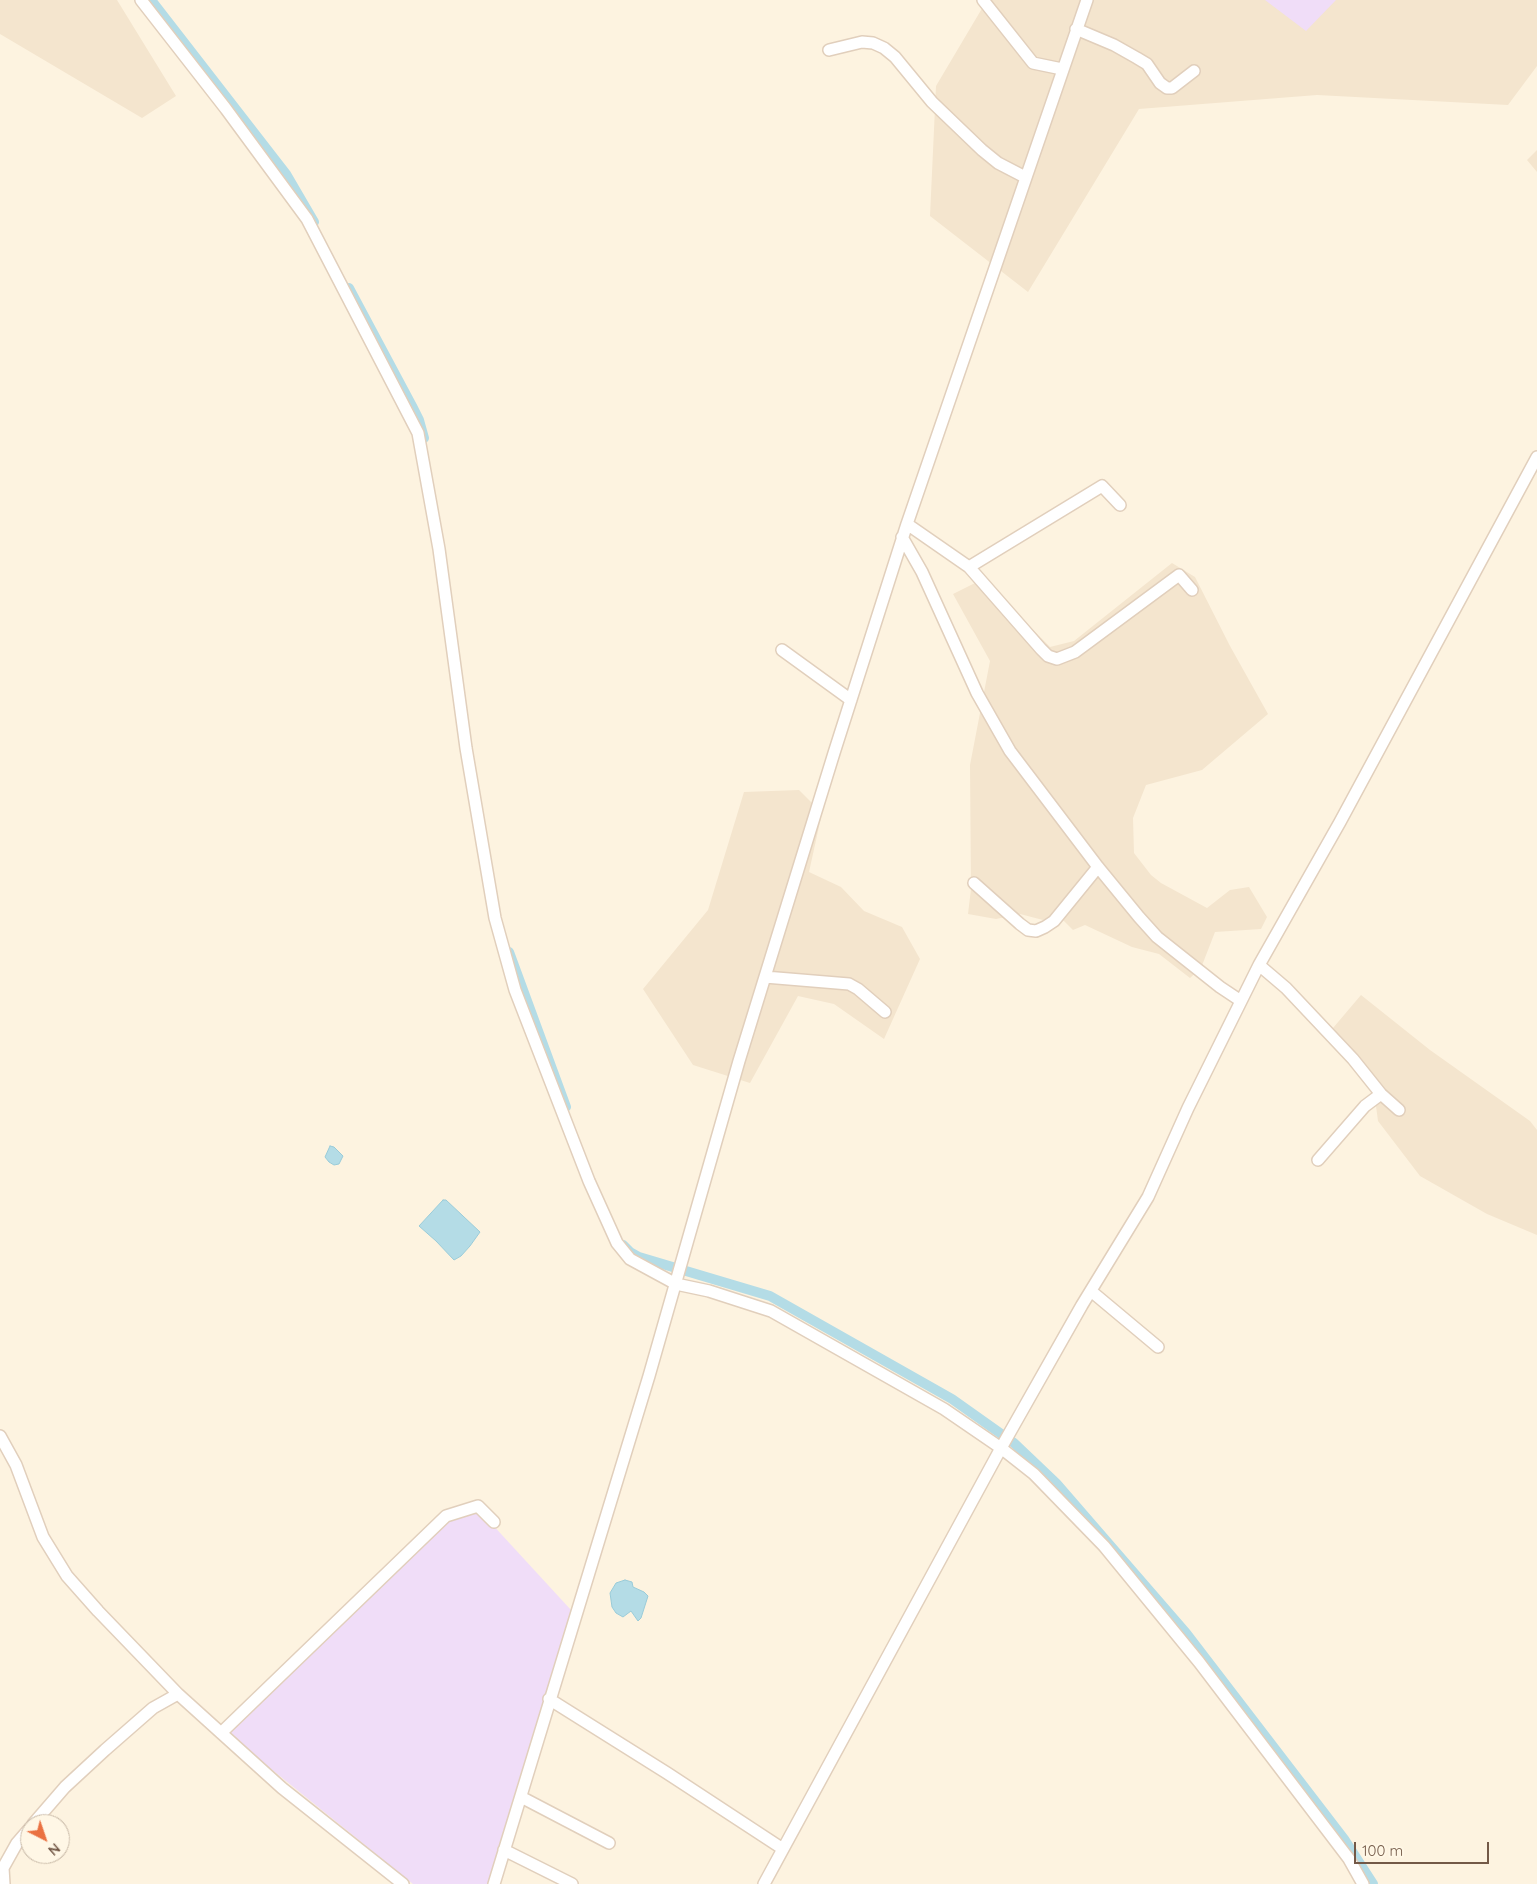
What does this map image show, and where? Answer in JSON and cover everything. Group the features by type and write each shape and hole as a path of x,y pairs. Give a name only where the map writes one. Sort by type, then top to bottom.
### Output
{"street":[{"path":"141,0 226,108 307,219 418,433 438,549 464,739 494,918 515,990 589,1181 617,1243 630,1260 679,1275 709,1291 771,1311 1004,1441 1104,1546 1199,1662 1349,1859 1363,1884"},
{"path":"983,0 1033,63 1062,70"},
{"path":"494,1884 679,1275 739,1061 906,524 1087,0"},
{"path":"1076,29 1114,45 1147,64 1160,83 1167,88 1172,88 1194,71"},
{"path":"829,50 862,42 874,43 884,48 895,57 932,102 982,150 998,163 1025,177"},
{"path":"764,1884 1004,1441 1148,1197 1188,1108 1259,965 1340,822 1537,457"},
{"path":"969,566 1102,486 1120,506"},
{"path":"906,524 969,566 1041,650 1048,656 1057,659 1075,652 1178,575 1192,590"},
{"path":"902,537 922,572 977,693 1015,757 1098,867 1157,937 1220,987 1241,1000"},
{"path":"782,650 851,700"},
{"path":"974,883 1020,924 1028,930 1036,930 1054,921 1098,867"},
{"path":"1259,965 1286,988 1352,1059 1381,1094 1399,1110"},
{"path":"765,977 848,984 858,989 885,1012"},
{"path":"1318,1160 1365,1106 1381,1094"},
{"path":"1091,1291 1158,1347"},
{"path":"0,1436 16,1465 43,1537 54,1557 67,1576 98,1611 178,1694 282,1788 403,1884"},
{"path":"221,1733 446,1516 478,1506 494,1522"},
{"path":"42,1814 65,1787 105,1750 153,1708 178,1694"},
{"path":"549,1699 668,1772 783,1849"},
{"path":"521,1797 609,1843"},
{"path":"4,1884 3,1868 20,1840"},
{"path":"504,1850 572,1884"}],"shaded area":[{"path":"0,0 117,0 176,96 142,118 0,34"},
{"path":"987,0 1537,0 1537,66 1508,105 1317,95 1139,109 1028,292 930,216 936,86"},
{"path":"1265,0 1336,0 1306,31"},
{"path":"1537,150 1537,172 1527,160"},
{"path":"1172,563 1195,577 1230,646 1268,714 1202,770 1146,785 1133,818 1134,853 1151,875 1161,883 1207,908 1230,890 1249,887 1267,917 1261,929 1215,932 1201,968 1190,978 1159,954 1132,947 1085,925 1073,930 1059,916 1043,920 1020,914 996,919 968,914 971,889 970,765 990,661 953,594 983,579 1050,647 1074,641"},
{"path":"799,790 822,813 809,872 841,887 864,911 902,927 920,959 884,1039 834,1004 798,996 750,1083 693,1065 643,989 708,910 744,792"},
{"path":"1361,995 1430,1050 1530,1121 1537,1130 1537,1235 1487,1214 1420,1176 1378,1121 1372,1076 1333,1028"},
{"path":"479,1510 571,1610 489,1884 413,1884 228,1734 449,1518"}],"water":[{"path":"330,1146 334,1147 343,1156 339,1164 334,1165 325,1157"},
{"path":"443,1200 446,1200 480,1232 461,1256 454,1260 419,1226"},
{"path":"625,1580 632,1582 633,1587 648,1596 641,1618 638,1621 631,1611 623,1617 616,1613 612,1607 610,1593 616,1583"}],"waterway":[{"path":"151,0 286,174 314,222"},
{"path":"349,288 412,406 419,420 424,438"},
{"path":"509,952 566,1107"},
{"path":"623,1245 639,1257 770,1296 952,1399 1014,1443 1056,1483 1186,1633 1344,1839 1373,1884"}]}
